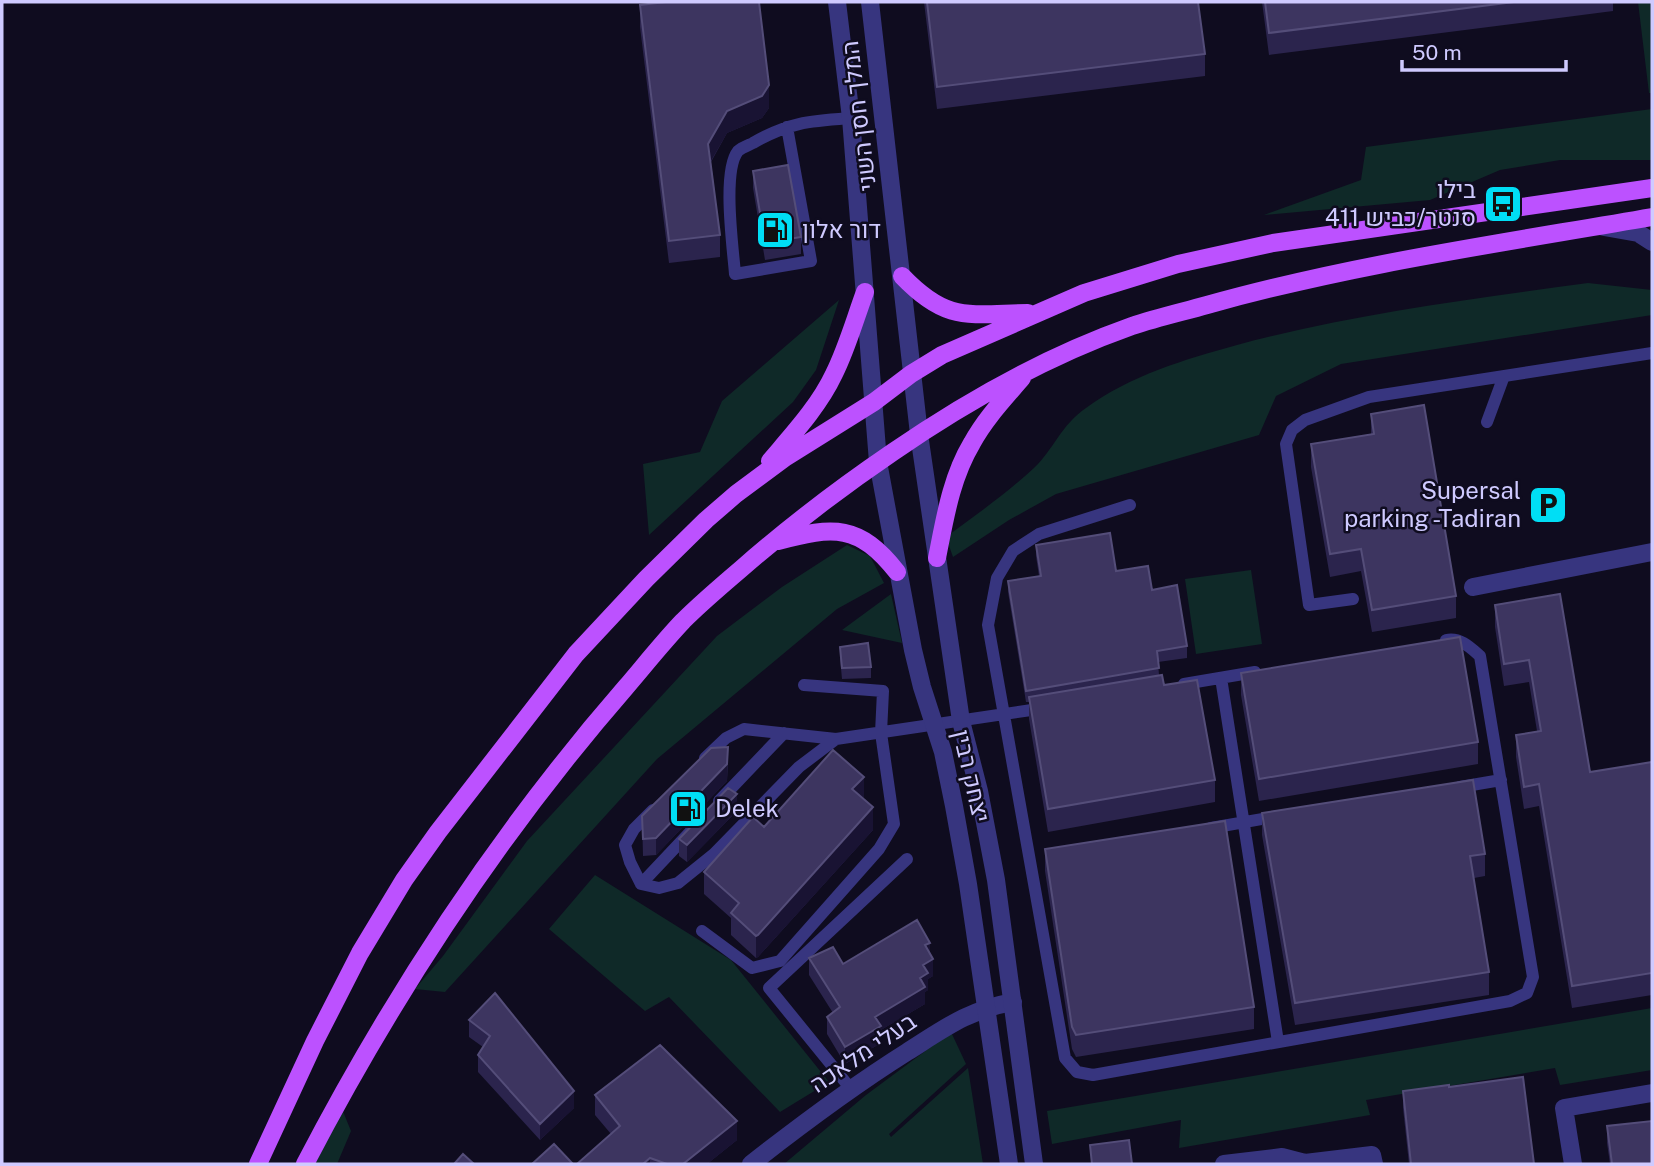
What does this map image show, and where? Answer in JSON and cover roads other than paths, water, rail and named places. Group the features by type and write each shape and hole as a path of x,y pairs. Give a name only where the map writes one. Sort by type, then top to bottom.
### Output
{"main road":[{"path":"258,1164 315,1041 360,953 404,880 438,832 576,654 706,520 754,480 942,355 1084,293 1141,274 1273,243 1652,188"},
{"path":"305,1164 369,1046 408,981 512,829 597,721 683,621 771,543 878,462 980,397 1027,372 1132,326 1241,295 1385,263 1652,217"},
{"path":"902,276 920,294 937,306 954,313 1035,313"},
{"path":"754,480 798,428 827,387 865,292"},
{"path":"937,558 951,490 966,455 986,421 1027,372"},
{"path":"771,543 824,531 851,534 870,543 897,572"}],"street":[{"name":"המלך חסן השני","path":"838,2 851,118 874,402"},
{"name":"המלך חסן השני","path":"870,2 919,434"},
{"path":"1600,226 1638,233 1652,242"},
{"name":"יצחק רבין","path":"874,402 878,462 897,572 913,650 943,752 961,845 1009,1164"},
{"name":"יצחק רבין","path":"919,434 961,721 979,791 996,880 1034,1164"},
{"path":"1473,587 1652,552"},
{"name":"בעלי מלאכה","path":"751,1164 851,1089 949,1026 986,1007 1013,1002"},
{"path":"1573,1164 1564,1108 1652,1093"},
{"path":"1224,1164 1282,1157 1306,1163 1372,1155 1374,1164"}],"lane":[{"path":"787,127 811,261 735,274 729,176 738,151 764,136 787,127 800,122 851,118"},
{"path":"1353,599 1309,605 1286,444 1292,430 1305,420 1369,397 1652,353"},
{"path":"1487,422 1504,376"},
{"path":"1130,505 1039,534 1013,551 997,578 988,625 1003,715 1035,857 1065,1058 1077,1072 1093,1075 1510,1001 1527,993 1533,977 1480,656 1454,638 1426,643"},
{"path":"1167,687 1267,670"},
{"path":"1221,678 1278,1042"},
{"path":"702,931 752,968 780,961 879,849 894,824 881,733 883,691 804,684"},
{"path":"698,766 726,738 744,729 836,738 1058,705"},
{"path":"707,814 784,733"},
{"path":"640,884 659,888 678,883 714,854 799,767 836,738"},
{"path":"1447,789 1501,780"},
{"path":"640,884 625,845 634,829 661,802"},
{"path":"1203,829 1298,813"},
{"path":"640,884 698,824"},
{"path":"851,1089 769,988 907,859"}],"place":[{"name":"בילו סנטר/כביש 411","path":"1503,204"},
{"name":"דור אלון","path":"775,230"},
{"name":"Supersal parking -Tadiran","path":"1548,505"},
{"name":"Delek","path":"688,809"}]}
